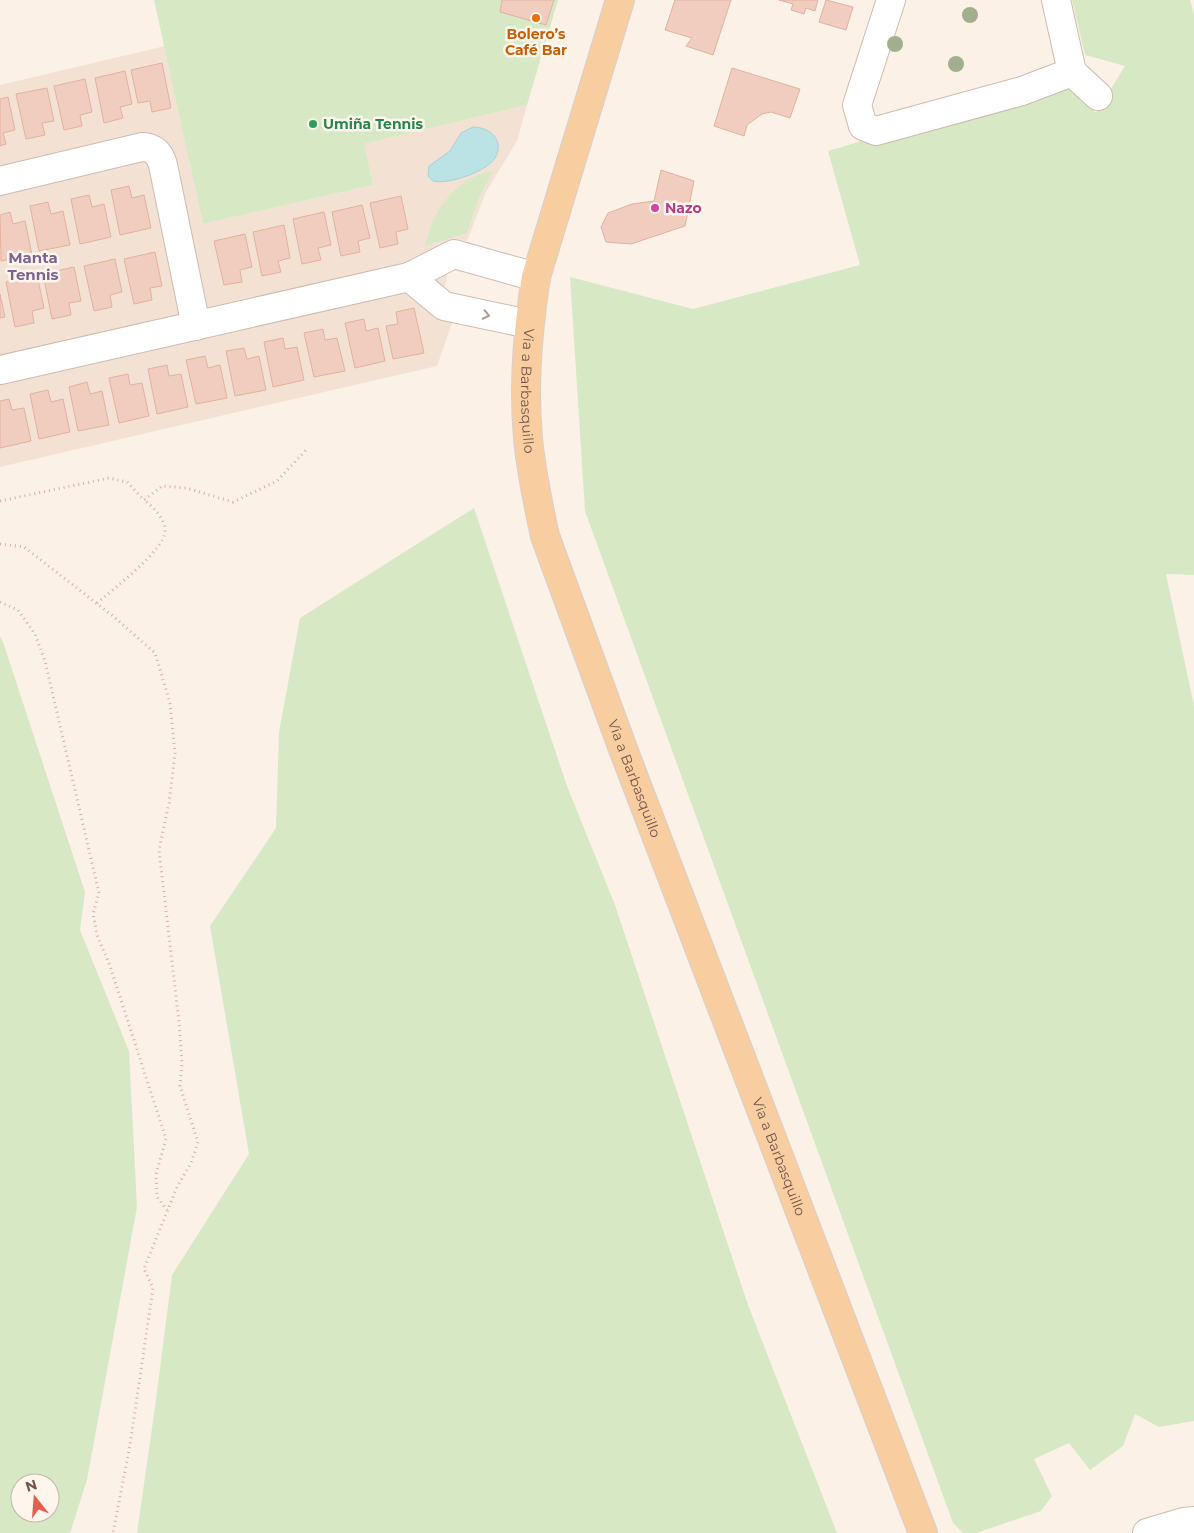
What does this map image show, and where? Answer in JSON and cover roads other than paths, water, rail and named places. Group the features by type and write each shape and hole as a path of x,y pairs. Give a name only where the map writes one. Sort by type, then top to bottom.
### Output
{"main road":[{"name":"Via a Barbasquillo","path":"620,0 536,277 529,324 527,387 528,436 532,474 546,536 623,749 923,1533"}],"street":[{"path":"891,0 857,105 863,126 876,131 1022,91 1072,72"},
{"path":"1056,0 1072,72 1098,96"},
{"path":"0,182 142,147 154,150 163,165 196,326"},
{"path":"0,370 409,277 454,254 536,277"},
{"path":"409,277 444,306 529,324"},
{"path":"1146,1533 1194,1521"}],"water":[{"path":"473,127 485,129 494,136 498,146 495,158 484,168 466,176 448,181 433,181 428,176 429,166 450,151 461,133"}],"place":[{"name":"Bolero’s Café Bar","path":"536,18"},
{"name":"Umiña Tennis","path":"313,124"},
{"name":"Nazo","path":"655,208"}],"district":[{"name":"Manta Tennis","path":"33,266"}]}
